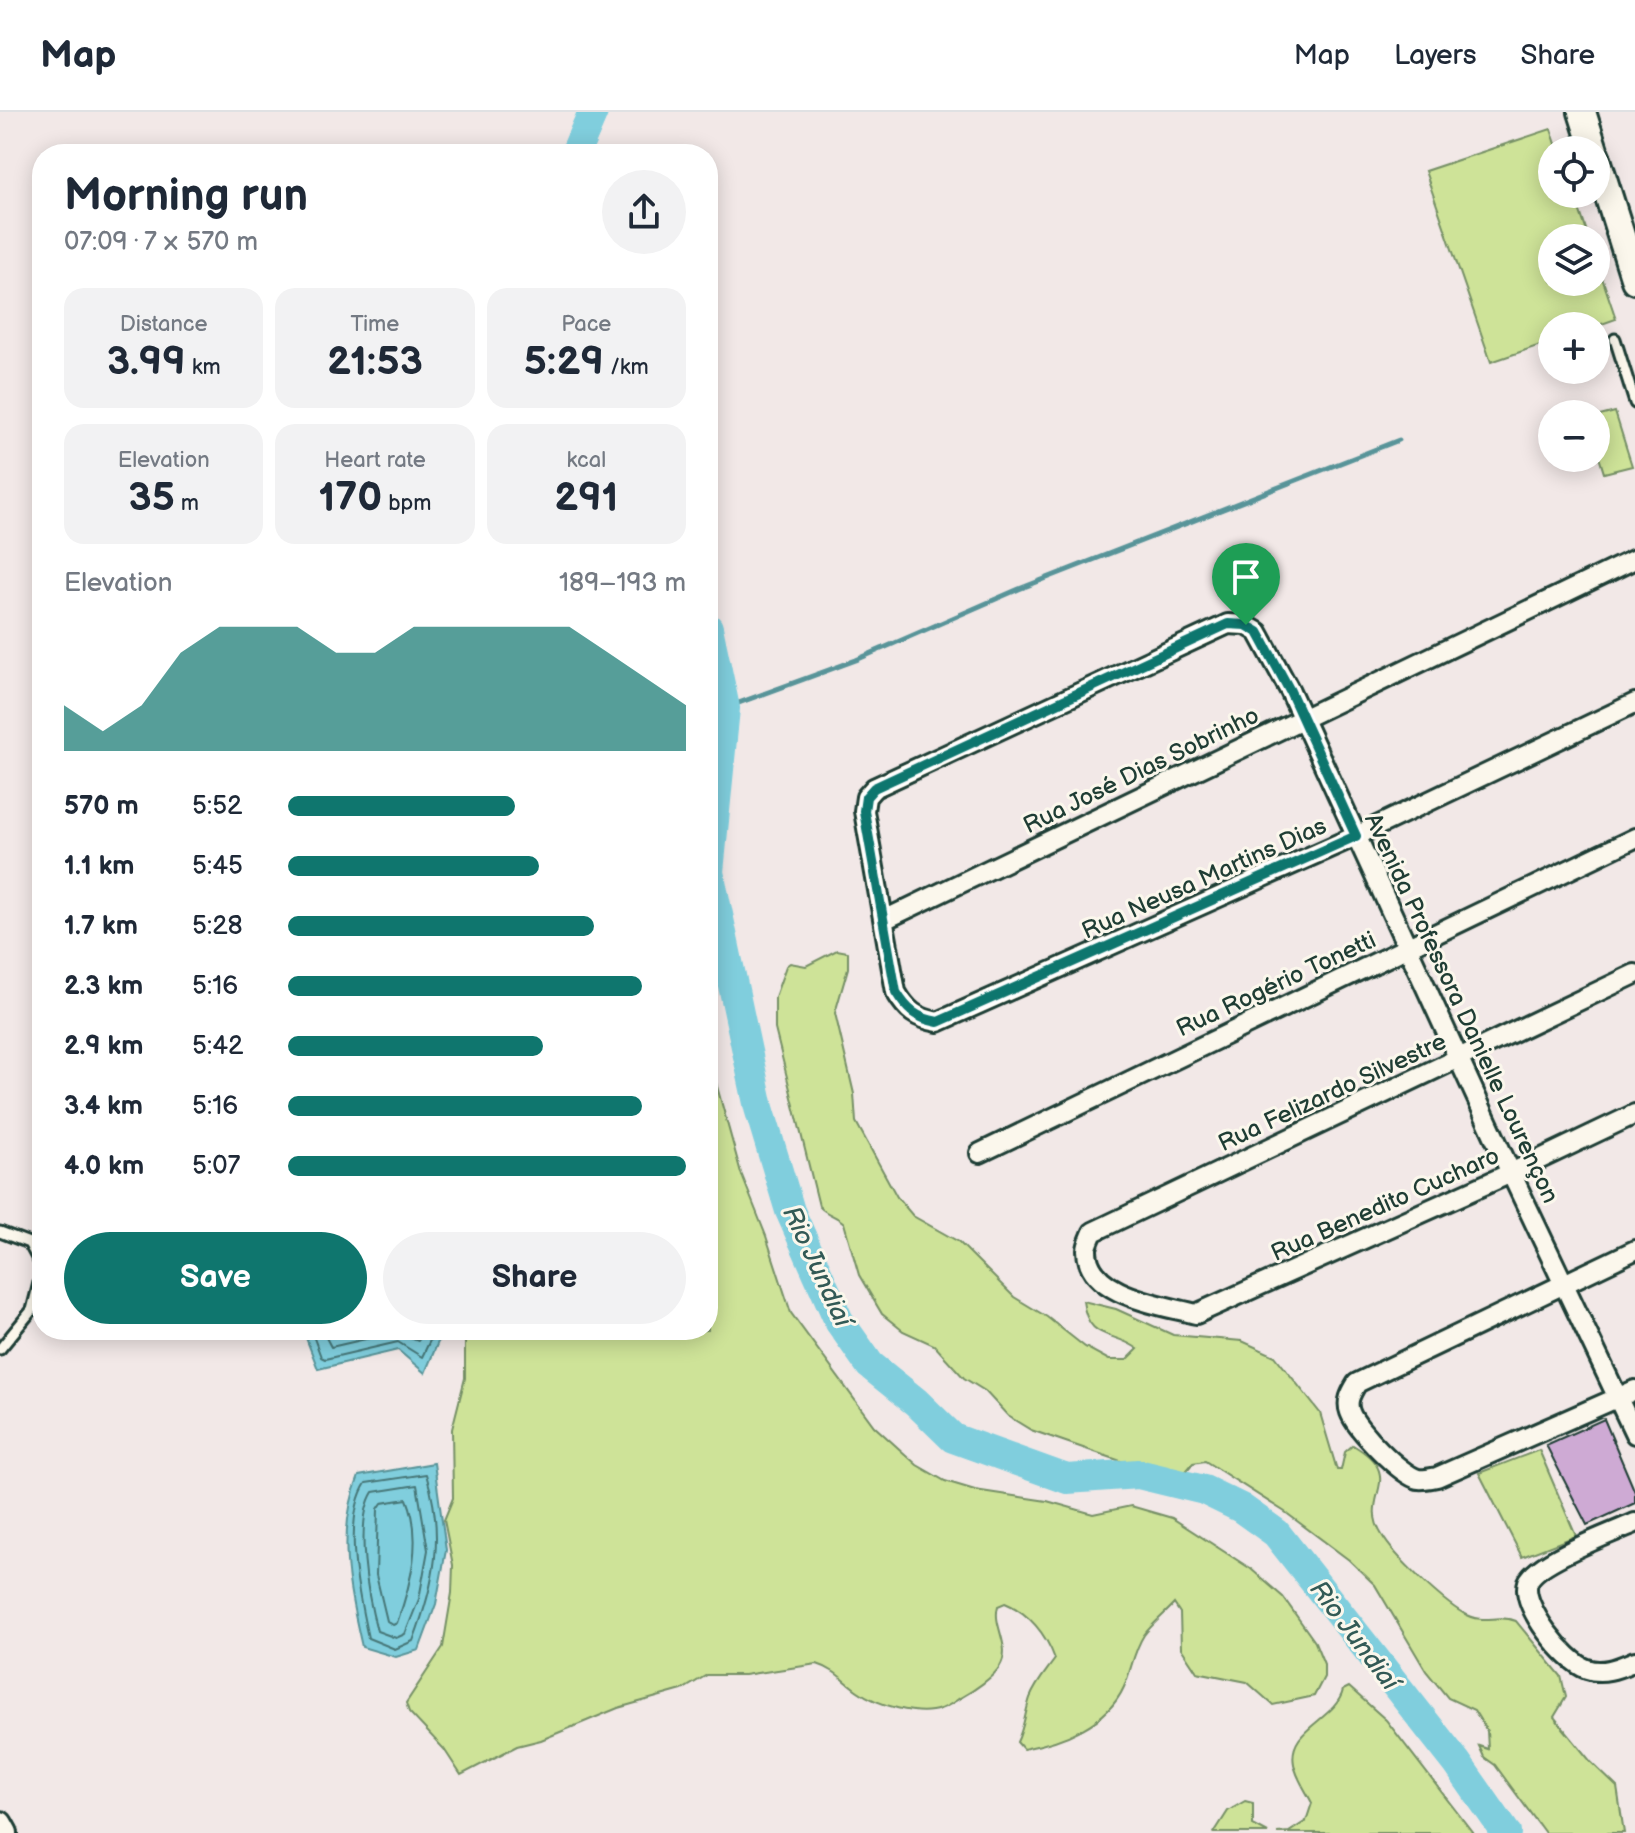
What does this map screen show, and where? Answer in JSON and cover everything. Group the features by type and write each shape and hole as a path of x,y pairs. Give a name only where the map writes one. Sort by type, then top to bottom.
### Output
{"main road":[{"path":"1582,112 1590,136"},
{"path":"1610,201 1635,280"}],"street":[{"name":"Rua José Dias Sobrinho","path":"884,920 1635,559"},
{"name":"Avenida Professora Danielle Lourençon","path":"884,920 864,811 866,797 874,788 1228,624 1246,625 1258,632 1302,720 1511,1173 1565,1284 1627,1394 1635,1434"},
{"name":"Rua Neusa Martins Dias","path":"884,920 896,992 905,1007 919,1019 938,1022 1356,836 1635,703"},
{"name":"Rua Rogério Tonetti","path":"980,1153 1635,838"},
{"name":"Rua Felizardo Silvestre","path":"1196,1314 1112,1290 1095,1274 1087,1250 1093,1232 1635,974"},
{"name":"Rua Benedito Cucharo","path":"1196,1314 1635,1114"},
{"path":"1627,1394 1437,1477 1418,1479 1399,1469 1368,1436 1350,1414 1348,1398 1357,1383 1635,1250"},
{"path":"1635,1523 1539,1568 1528,1582 1527,1601 1538,1620 1575,1664 1591,1671 1608,1671 1635,1661"},
{"path":"0,1824 5,1833"}],"lane":[{"path":"1615,339 1635,403"},
{"path":"0,1232 29,1243 32,1249"},
{"path":"0,1349 32,1310"}],"green space":[{"path":"1551,129 1553,136 1538,136 1538,208 1579,208 1584,224 1538,224 1538,296 1608,296 1616,319 1610,321 1610,312 1538,312 1538,346 1491,362 1425,171"},
{"path":"1615,412 1632,466 1610,472 1610,413"},
{"path":"837,950 848,952 848,968 835,1013 854,1094 856,1122 897,1197 913,1216 959,1242 1014,1297 1047,1317 1085,1347 1109,1360 1127,1360 1138,1349 1096,1329 1090,1323 1083,1301 1116,1309 1173,1335 1242,1341 1275,1356 1320,1413 1337,1470 1341,1470 1345,1452 1353,1445 1378,1468 1376,1521 1382,1535 1407,1566 1463,1613 1478,1619 1516,1621 1561,1676 1566,1697 1554,1717 1591,1762 1617,1787 1624,1833 1545,1833 1495,1765 1484,1757 1479,1746 1488,1749 1487,1731 1474,1710 1448,1698 1426,1671 1375,1585 1349,1560 1285,1512 1205,1461 1193,1463 1182,1476 1164,1476 1031,1430 1008,1416 985,1391 964,1378 934,1345 903,1331 882,1314 859,1275 844,1223 819,1206 775,1029 775,997 786,966 790,963 806,966"},
{"path":"718,1090 741,1173 791,1313 874,1426 917,1465 945,1481 975,1490 1047,1501 1093,1514 1131,1506 1172,1518 1251,1569 1283,1597 1315,1642 1324,1664 1324,1677 1314,1696 1273,1705 1247,1682 1197,1672 1181,1648 1180,1613 1174,1604 1144,1635 1124,1687 1106,1712 1081,1730 1023,1749 1017,1742 1030,1698 1055,1659 1036,1625 1022,1612 1005,1603 998,1606 997,1614 1004,1651 1000,1666 983,1683 943,1708 921,1712 886,1705 866,1696 834,1672 817,1664 744,1675 707,1675 682,1690 618,1708 541,1740 517,1746 461,1775 444,1749 409,1712 406,1703 443,1647 453,1565 444,1520 453,1498 452,1429 465,1378 465,1340 718,1340"},
{"path":"1539,1450 1576,1536 1522,1557 1479,1473"},
{"path":"1349,1687 1386,1720 1473,1833 1277,1833 1289,1832 1306,1821 1312,1803 1295,1769 1294,1752 1298,1741"},
{"path":"1245,1801 1253,1803 1253,1825 1268,1833 1214,1833 1228,1811"}],"water":[{"path":"307,1340 439,1340 425,1373 398,1350 318,1369"},
{"path":"434,1463 446,1550 436,1604 419,1650 396,1657 362,1647 347,1561 346,1540 352,1497 359,1476"}],"building":[{"path":"1604,1419 1635,1492 1635,1503 1587,1525 1546,1445"}],"waterway":[{"name":"Rio Jundiaí","path":"579,144 593,112"},
{"path":"725,708 856,660 1019,589 1399,440"},
{"name":"Rio Jundiaí","path":"718,675 725,708 718,780"},
{"name":"Rio Jundiaí","path":"718,914 759,1108 790,1211 839,1321 870,1365 916,1402 953,1438 1067,1479 1138,1474 1204,1490 1241,1508 1276,1533 1457,1763 1506,1833"}],"route":[{"path":"1228,624 1246,625 1258,632 1290,691 1356,836 938,1022 919,1019 905,1007 896,992 864,811 866,797 874,788 1228,624"}]}
